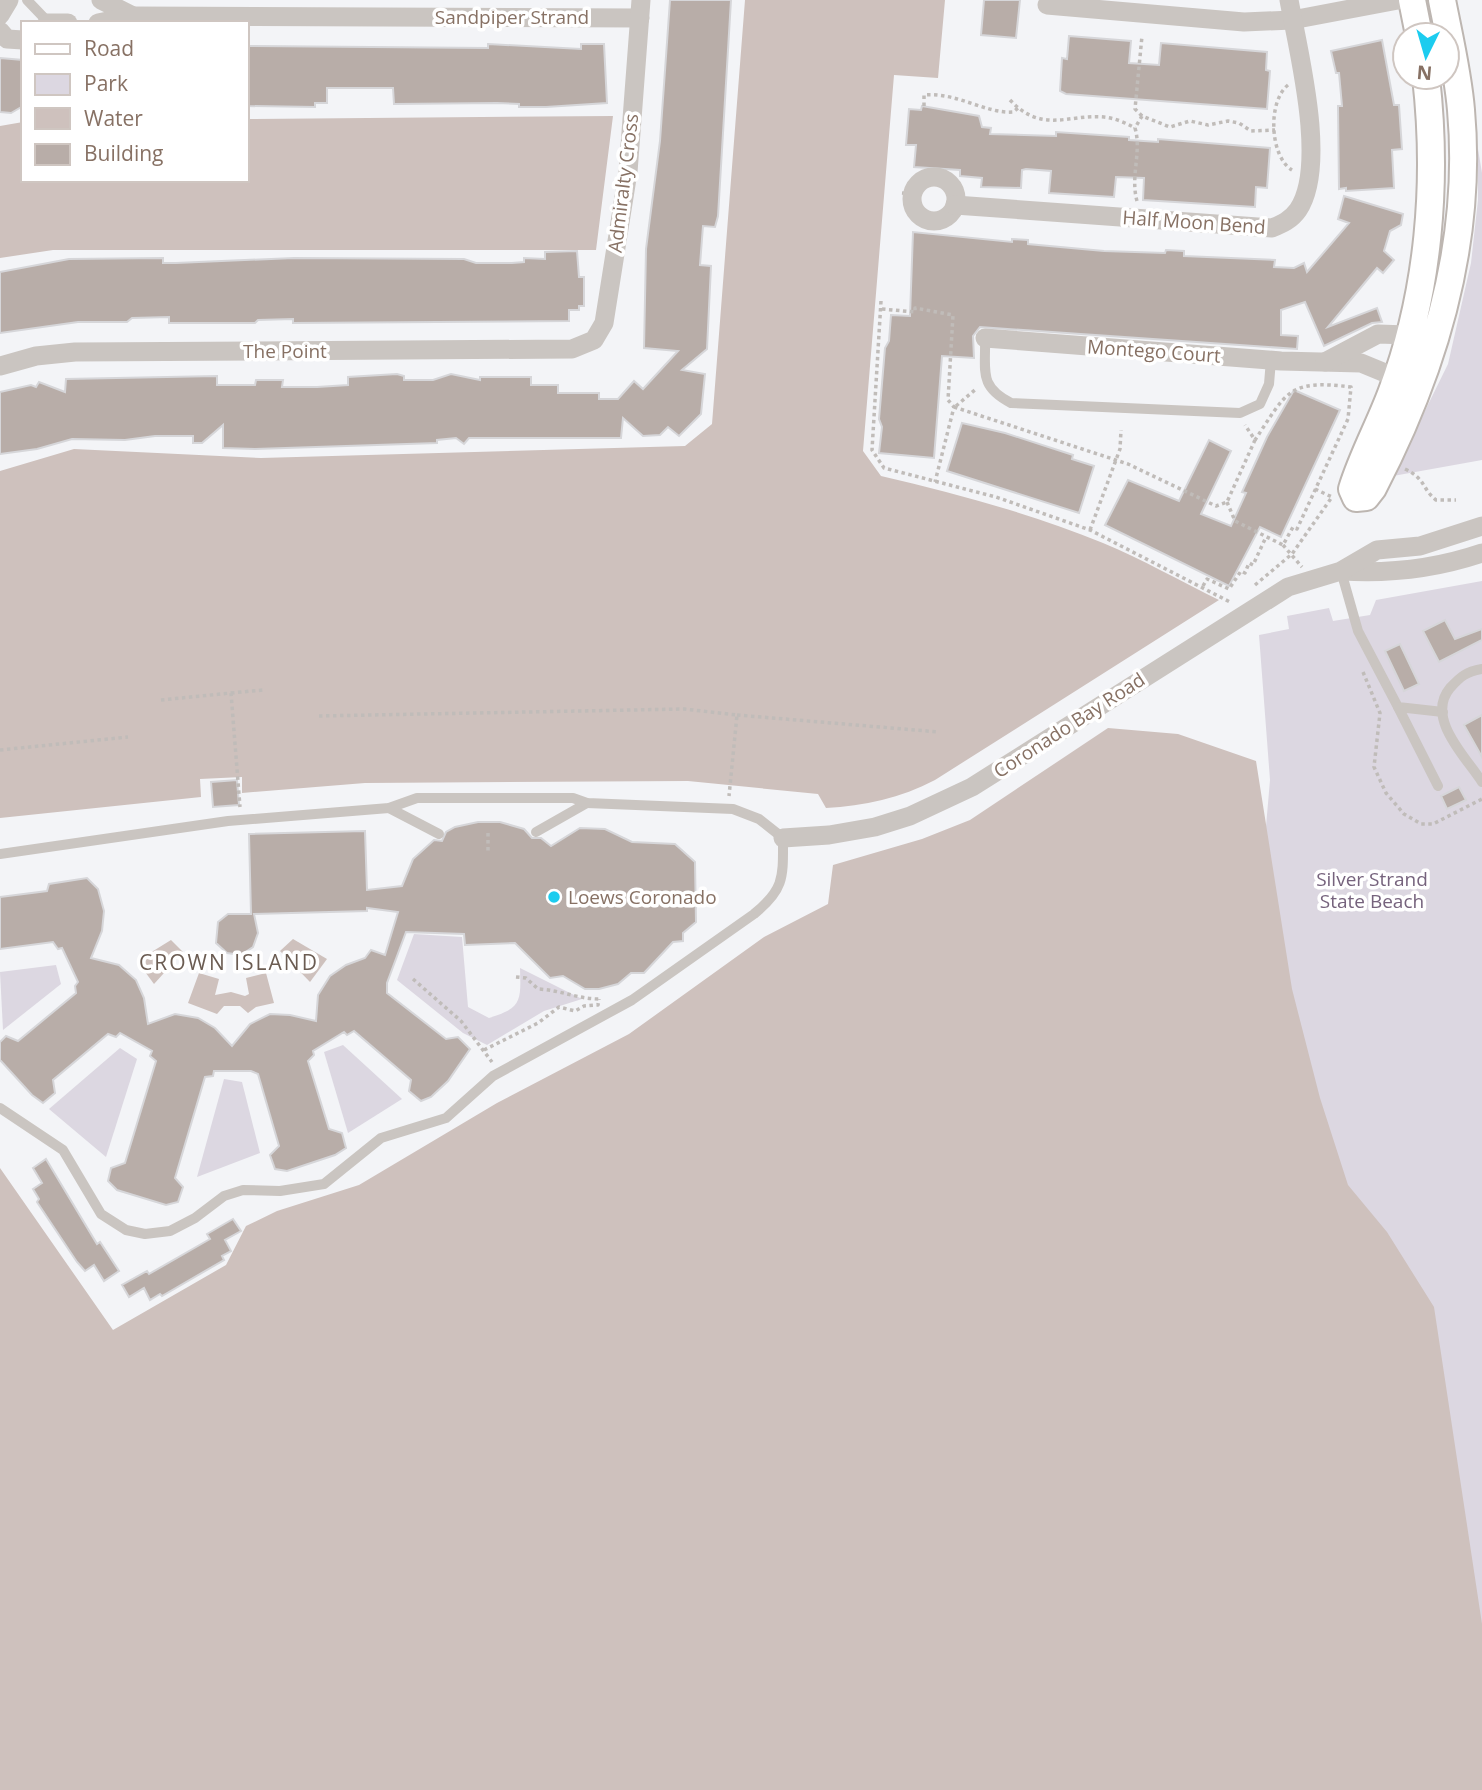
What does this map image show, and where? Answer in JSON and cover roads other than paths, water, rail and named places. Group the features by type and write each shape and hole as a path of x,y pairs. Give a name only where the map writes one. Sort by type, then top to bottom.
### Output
{"street":[{"path":"0,15 9,0"},
{"name":"Sandpiper Strand","path":"101,0 132,16"},
{"path":"1047,5 1244,22 1290,10 1398,0"},
{"path":"1412,0 1416,21"},
{"path":"1427,91 1431,184 1427,248 1408,335 1395,377 1355,478 1352,489 1356,498 1366,497 1373,488 1417,393 1452,281 1461,221 1463,155 1461,110 1442,0"},
{"name":"Sandpiper Strand","path":"108,21 132,16 640,9"},
{"name":"Admiralty Cross","path":"572,349 594,340 604,323 628,172 640,9"},
{"name":"Half Moon Bend","path":"955,205 1272,229 1289,220 1299,208 1307,189 1309,162 1309,105 1290,10"},
{"path":"0,31 7,39 21,40"},
{"path":"934,178 951,187 955,205 943,220 933,221 916,212 907,194 925,179 934,178"},
{"name":"Montego Court","path":"1324,362 1378,334 1408,335"},
{"name":"Montego Court","path":"985,338 1271,360 1361,363 1395,377"},
{"name":"The Point","path":"0,366 36,356 75,352 572,349"},
{"name":"Coronado Bay Road","path":"783,838 829,835 875,827 943,802 972,787 1268,597 1288,587 1341,571 1377,550 1420,546 1482,526"},
{"name":"Coronado Bay Road","path":"1341,571 1406,571 1458,561 1482,553"}],"lane":[{"path":"27,0 46,21"},
{"path":"985,338 985,381 993,394 1011,403 1244,412 1260,404 1269,384 1271,360"},
{"path":"1341,571 1358,631 1438,786"},
{"path":"1482,669 1463,673 1444,695 1443,712 1448,734 1482,780"},
{"path":"1398,706 1443,712"},
{"path":"0,854 241,819 389,808 417,798 573,798 587,803 733,809 759,820 783,838 783,875 779,890 754,914 632,1000 498,1073 446,1118 382,1138 324,1184 280,1191 243,1190 224,1196 181,1226 158,1233 126,1230 101,1214 63,1150 0,1108"},
{"path":"536,832 587,803"},
{"path":"389,808 439,834"}],"water":[{"path":"745,0 945,0 938,78 894,75 863,451 881,476 993,505 1076,532 1132,556 1219,600 935,780 909,792 868,803 826,808 818,794 688,781 365,783 242,793 242,777 200,779 201,797 0,818 0,471 74,449 261,458 685,446 712,424"},
{"path":"613,116 596,250 53,250 0,258 0,126 21,122 21,182 248,182 248,119"},
{"path":"1108,728 1178,734 1256,761 1292,989 1320,1098 1348,1185 1387,1232 1434,1307 1482,1624 1482,1790 0,1790 0,1168 113,1330 226,1265 246,1226 277,1211 359,1185 497,1103 629,1034 764,937 828,904 833,865 922,839 970,820"},
{"path":"293,939 327,959 310,982 280,951"},
{"path":"171,940 183,952 154,984 137,961"},
{"path":"199,973 219,979 215,995 231,992 245,996 249,994 246,978 266,973 274,1003 256,1007 248,1013 240,1006 224,1006 217,1014 188,1003"}],"place":[{"name":"Loews Coronado","path":"554,897"}],"district":[{"name":"CROWN ISLAND","path":"229,963"}],"park label":[{"name":"Silver Strand State Beach","path":"1372,890"}]}
